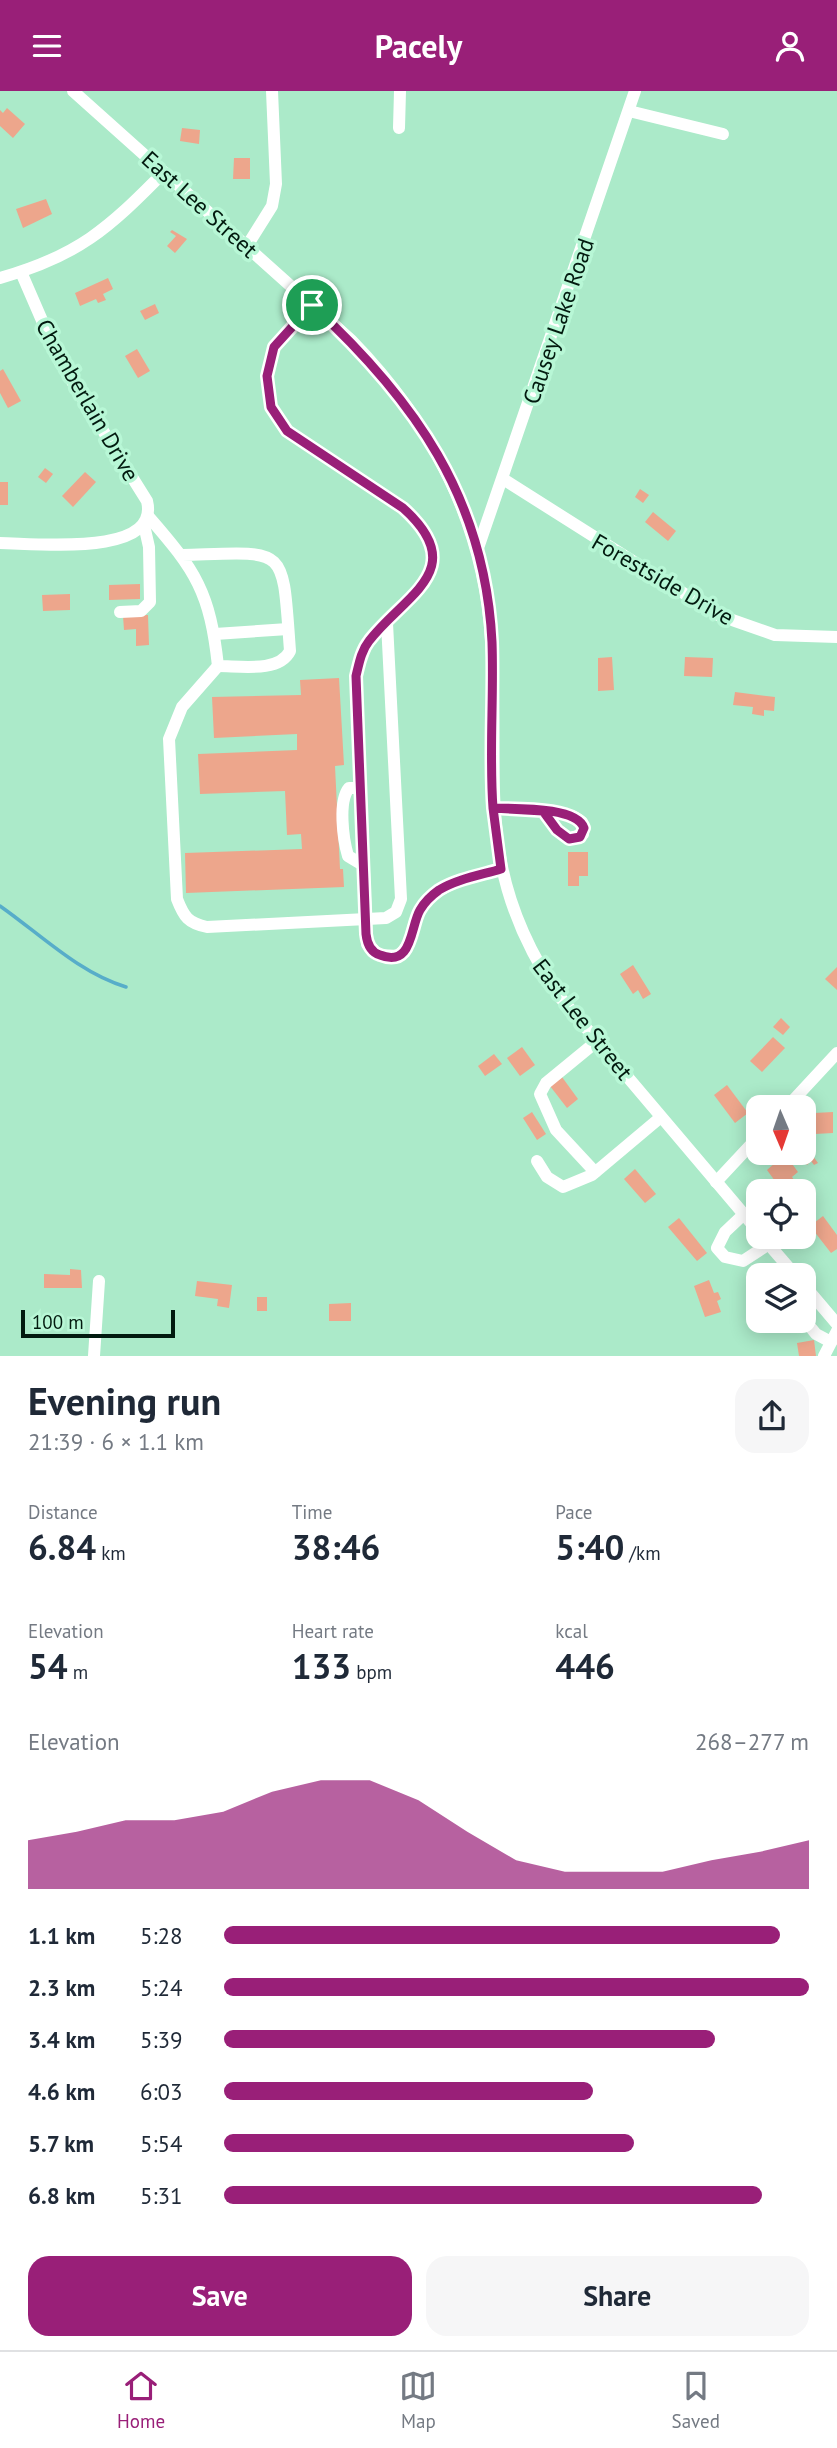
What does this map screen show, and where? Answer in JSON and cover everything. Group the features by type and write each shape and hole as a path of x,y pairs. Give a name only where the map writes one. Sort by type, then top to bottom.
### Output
{"street":[{"name":"East Lee Street","path":"73,91 373,363 420,423 439,456 468,519 477,551 492,641 493,808 501,869 516,918 532,953 559,996 746,1218"},
{"path":"247,246 272,206 276,184 272,91"},
{"path":"399,128 400,91"},
{"name":"Causey Lake Road","path":"477,551 635,91"},
{"path":"629,111 723,134"},
{"path":"0,278 56,260 94,238 119,218 164,172"},
{"name":"Chamberlain Drive","path":"21,272 60,362 147,501 145,523"},
{"path":"312,305 274,347 267,376 271,407 287,431 403,508 428,537 432,556 430,572 419,591 368,641 356,676 367,944 373,951 388,957 398,956 411,944 419,911 439,890 501,869"},
{"name":"Forestside Drive","path":"503,479 718,615 775,635 820,639 837,636"},
{"path":"145,523 182,555 205,594 215,634 218,666 182,707 169,739 177,899 183,916 192,923 207,927 365,920 386,918 396,912 401,899 387,623"},
{"path":"0,543 91,543 119,539 145,523"},
{"path":"120,613 141,611 150,603 149,547 145,523"},
{"path":"182,555 262,554 274,559 284,578 290,650 285,659 275,665 218,666"},
{"path":"215,634 288,629"},
{"path":"493,808 543,811"},
{"path":"595,1172 556,1131 540,1094 547,1083 596,1042"},
{"path":"798,1095 837,1053"},
{"path":"537,1161 547,1177 563,1187 581,1181 661,1117"},
{"path":"716,1182 746,1150"},
{"path":"743,1215 720,1240 717,1248 725,1257 743,1261 757,1249"},
{"path":"773,1249 785,1263"},
{"path":"94,1356 99,1281"},
{"path":"816,1303 837,1324"},
{"path":"815,1333 834,1337 824,1356"}],"building":[{"path":"7,108 25,124 13,138 0,126 0,110 3,113"},
{"path":"182,128 200,130 199,144 180,141"},
{"path":"234,158 250,158 250,179 233,179"},
{"path":"46,199 52,214 23,228 16,209"},
{"path":"172,230 187,239 175,253 167,246 176,236 170,232"},
{"path":"108,278 113,289 103,294 106,300 98,303 96,299 80,306 75,293"},
{"path":"155,304 159,313 145,320 140,311"},
{"path":"137,349 150,371 138,378 125,356"},
{"path":"3,369 21,401 8,408 0,393 0,371"},
{"path":"45,468 53,474 46,483 38,477"},
{"path":"85,472 96,482 73,507 62,496"},
{"path":"0,482 8,482 8,505 0,505"},
{"path":"640,489 649,495 643,503 635,497"},
{"path":"653,512 676,531 668,541 645,522"},
{"path":"140,584 140,599 109,600 109,585"},
{"path":"70,594 70,610 43,611 42,595"},
{"path":"148,615 149,645 136,646 136,629 124,630 123,616"},
{"path":"612,657 614,690 598,691 598,658"},
{"path":"685,657 713,658 712,677 684,676"},
{"path":"339,678 344,765 335,766 340,869 343,869 344,887 186,893 185,853 302,849 301,834 287,835 285,791 200,794 198,754 297,750 297,734 214,738 212,697 301,695 300,680"},
{"path":"735,692 775,697 774,711 764,710 764,716 752,714 753,707 733,705"},
{"path":"568,852 588,852 588,876 579,876 579,886 568,886"},
{"path":"633,965 651,994 643,999 638,990 633,994 620,974"},
{"path":"837,967 837,990 825,979"},
{"path":"781,1018 790,1027 783,1035 773,1027"},
{"path":"773,1037 785,1048 762,1072 750,1061"},
{"path":"522,1047 535,1065 520,1076 507,1058"},
{"path":"494,1054 502,1064 485,1076 478,1066"},
{"path":"562,1077 578,1099 567,1108 550,1086"},
{"path":"727,1085 746,1110 746,1115 735,1123 714,1095"},
{"path":"532,1112 546,1134 537,1140 523,1118"},
{"path":"833,1112 833,1133 816,1134 816,1113"},
{"path":"773,1165 793,1165 798,1172 792,1177 793,1179 774,1179 767,1170"},
{"path":"635,1169 656,1194 645,1203 624,1179"},
{"path":"823,1216 837,1235 837,1249 831,1253 816,1234 816,1221"},
{"path":"679,1218 707,1253 697,1261 668,1227"},
{"path":"70,1269 81,1270 82,1288 44,1288 44,1274 70,1275"},
{"path":"709,1280 714,1293 718,1292 721,1299 717,1301 721,1312 705,1317 694,1286"},
{"path":"197,1281 232,1285 229,1308 217,1306 218,1299 195,1296"},
{"path":"257,1297 267,1297 267,1311 257,1311"},
{"path":"351,1303 351,1321 329,1321 329,1304"},
{"path":"814,1340 816,1356 799,1356 797,1343"}],"waterway":[{"path":"0,906 76,963 126,987"}],"route":[{"path":"312,305 274,347 267,376 271,407 287,431 403,508 418,521 428,537 432,556 430,572 419,591 368,641 356,676 367,944 379,955 398,956 411,944 419,911 439,890 453,883 501,869 494,832 493,808 543,811 551,823 557,830 569,839 580,837 584,828 579,818 573,815 558,812 493,808 492,641 481,564 468,519 439,456 420,423 373,363 312,305"}]}
